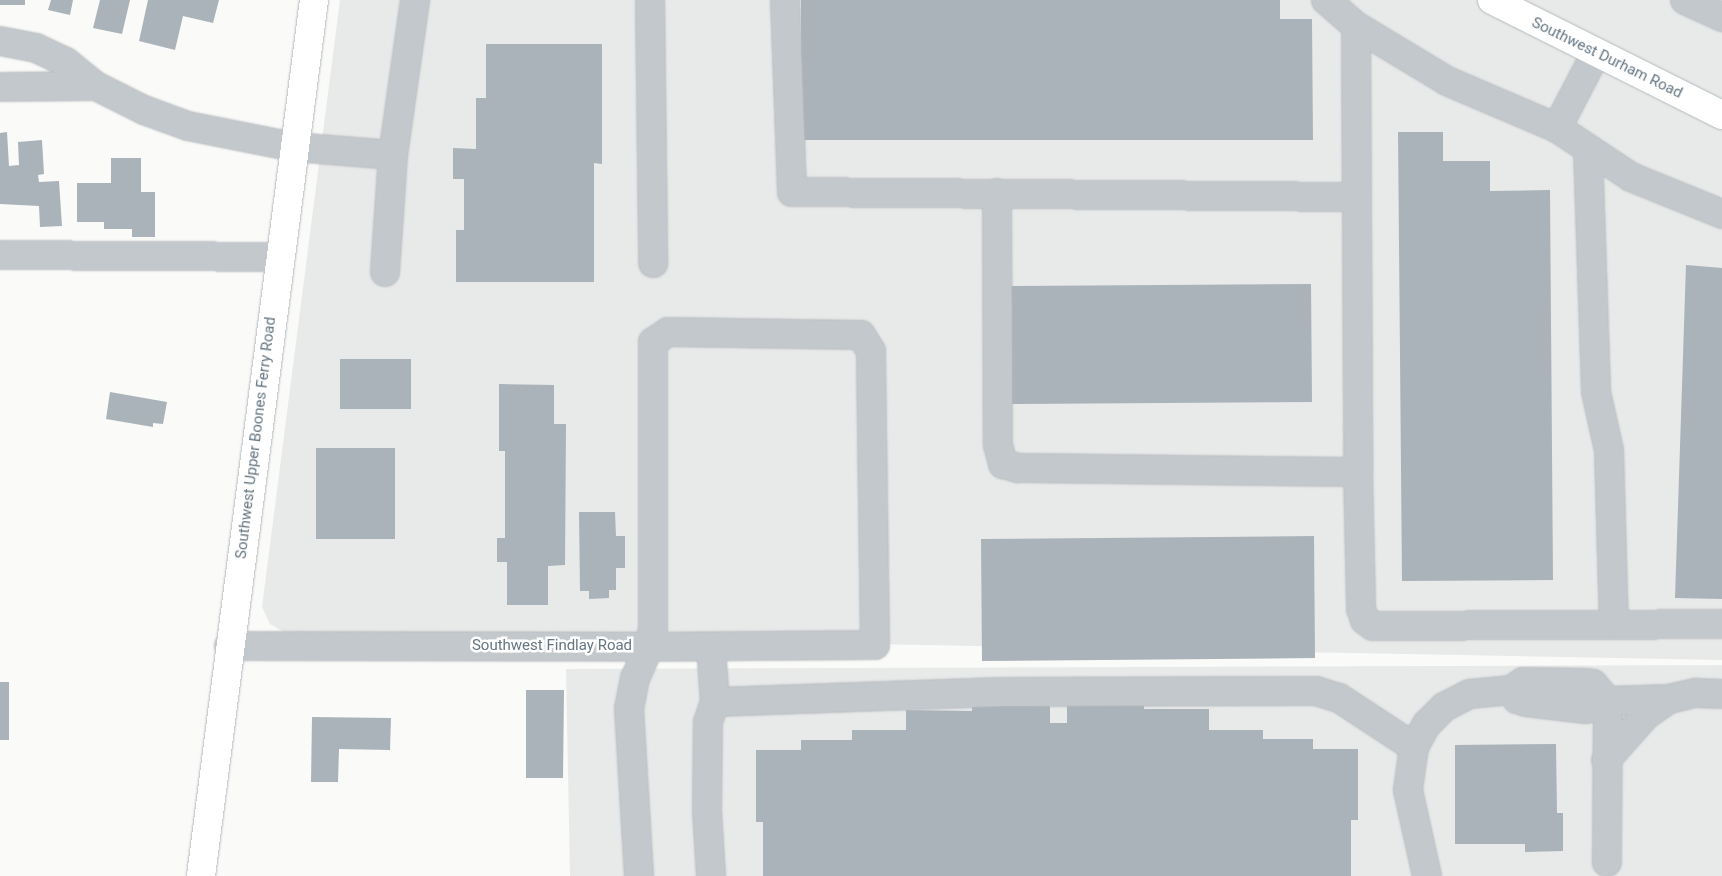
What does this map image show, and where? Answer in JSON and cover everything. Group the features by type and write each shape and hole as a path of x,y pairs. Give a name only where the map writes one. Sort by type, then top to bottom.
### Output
{"main road":[{"name":"Southwest Upper Boones Ferry Road","path":"201,876 228,646 314,0"},
{"name":"Southwest Durham Road","path":"1492,0 1722,115"}],"street":[{"path":"385,272 393,155 415,0"},
{"path":"650,0 653,263"},
{"path":"785,0 792,192 1357,196"},
{"path":"1326,0 1356,26 1447,81 1557,128 1631,177 1722,214"},
{"path":"1685,0 1722,17"},
{"path":"1356,26 1358,472 1361,609 1365,620 1373,626 1722,624"},
{"path":"0,41 36,48 66,62 96,86 144,110 188,126 294,147 393,155"},
{"path":"1557,128 1596,53"},
{"path":"0,87 96,86"},
{"path":"1588,149 1596,392 1608,450 1614,625"},
{"path":"997,194 998,446 1003,464 1018,468 1358,472"},
{"path":"0,255 280,257"},
{"name":"Southwest Findlay Road","path":"228,646 622,647 649,647 711,647 875,645 871,351 867,341 861,335 668,332 653,342 653,629 649,647"},
{"path":"639,876 629,708 635,678 649,647"},
{"path":"711,647 715,702 708,722 711,876"},
{"path":"1427,876 1408,790 1414,746 1427,724 1444,707 1470,694 1511,690 1523,682 1593,684 1608,701 1606,760 1607,862"},
{"path":"715,702 1000,692 1316,691 1339,698 1414,746"},
{"path":"1608,701 1669,699 1696,693 1722,694"},
{"path":"1606,760 1646,714 1669,699"}],"shaded area":[{"path":"340,0 1722,0 1722,660 285,633 270,624 262,607"},
{"path":"1722,665 1722,876 570,876 566,669"}],"building":[{"path":"0,0 25,0 25,5 0,5"},
{"path":"51,0 73,0 70,15 48,10"},
{"path":"100,0 130,0 122,34 93,28"},
{"path":"148,0 219,0 213,23 183,16 175,50 139,41"},
{"path":"801,0 1280,0 1280,19 1312,19 1313,140 801,140"},
{"path":"486,44 602,44 602,164 594,163 594,282 456,282 456,230 464,230 464,179 453,179 453,148 476,149 476,98 486,98"},
{"path":"7,132 9,166 19,165 18,142 42,140 44,174 38,175 39,182 59,181 62,226 40,227 39,206 0,204 0,133"},
{"path":"1398,132 1443,132 1443,161 1490,161 1490,191 1550,190 1553,580 1402,581"},
{"path":"111,158 141,158 141,192 155,192 155,237 132,237 132,229 104,229 104,222 77,222 77,183 111,183"},
{"path":"1686,265 1722,268 1722,599 1675,598"},
{"path":"1311,284 1312,402 1012,404 1011,286"},
{"path":"340,359 411,359 411,409 340,409"},
{"path":"499,384 554,385 554,424 566,424 565,565 548,566 548,605 507,605 507,562 497,562 497,538 505,538 505,451 499,451"},
{"path":"110,392 167,402 163,424 153,423 153,427 106,419"},
{"path":"316,448 395,448 395,539 316,539"},
{"path":"579,512 615,512 616,536 625,536 625,568 616,568 616,590 609,590 609,598 589,599 589,591 580,591"},
{"path":"1314,536 1315,658 982,661 981,539"},
{"path":"0,682 9,682 9,740 0,740"},
{"path":"526,690 564,690 563,778 526,778"},
{"path":"972,699 1050,699 1050,723 1067,723 1067,700 1144,700 1144,709 1209,709 1209,730 1263,730 1263,739 1313,739 1313,749 1358,749 1358,820 1351,820 1351,876 763,876 763,822 756,822 756,750 801,750 801,740 852,740 852,730 906,730 906,710 972,711"},
{"path":"312,717 391,718 390,750 339,749 338,782 311,782"},
{"path":"1556,744 1557,813 1563,813 1563,851 1525,852 1525,844 1455,844 1455,745"}]}
